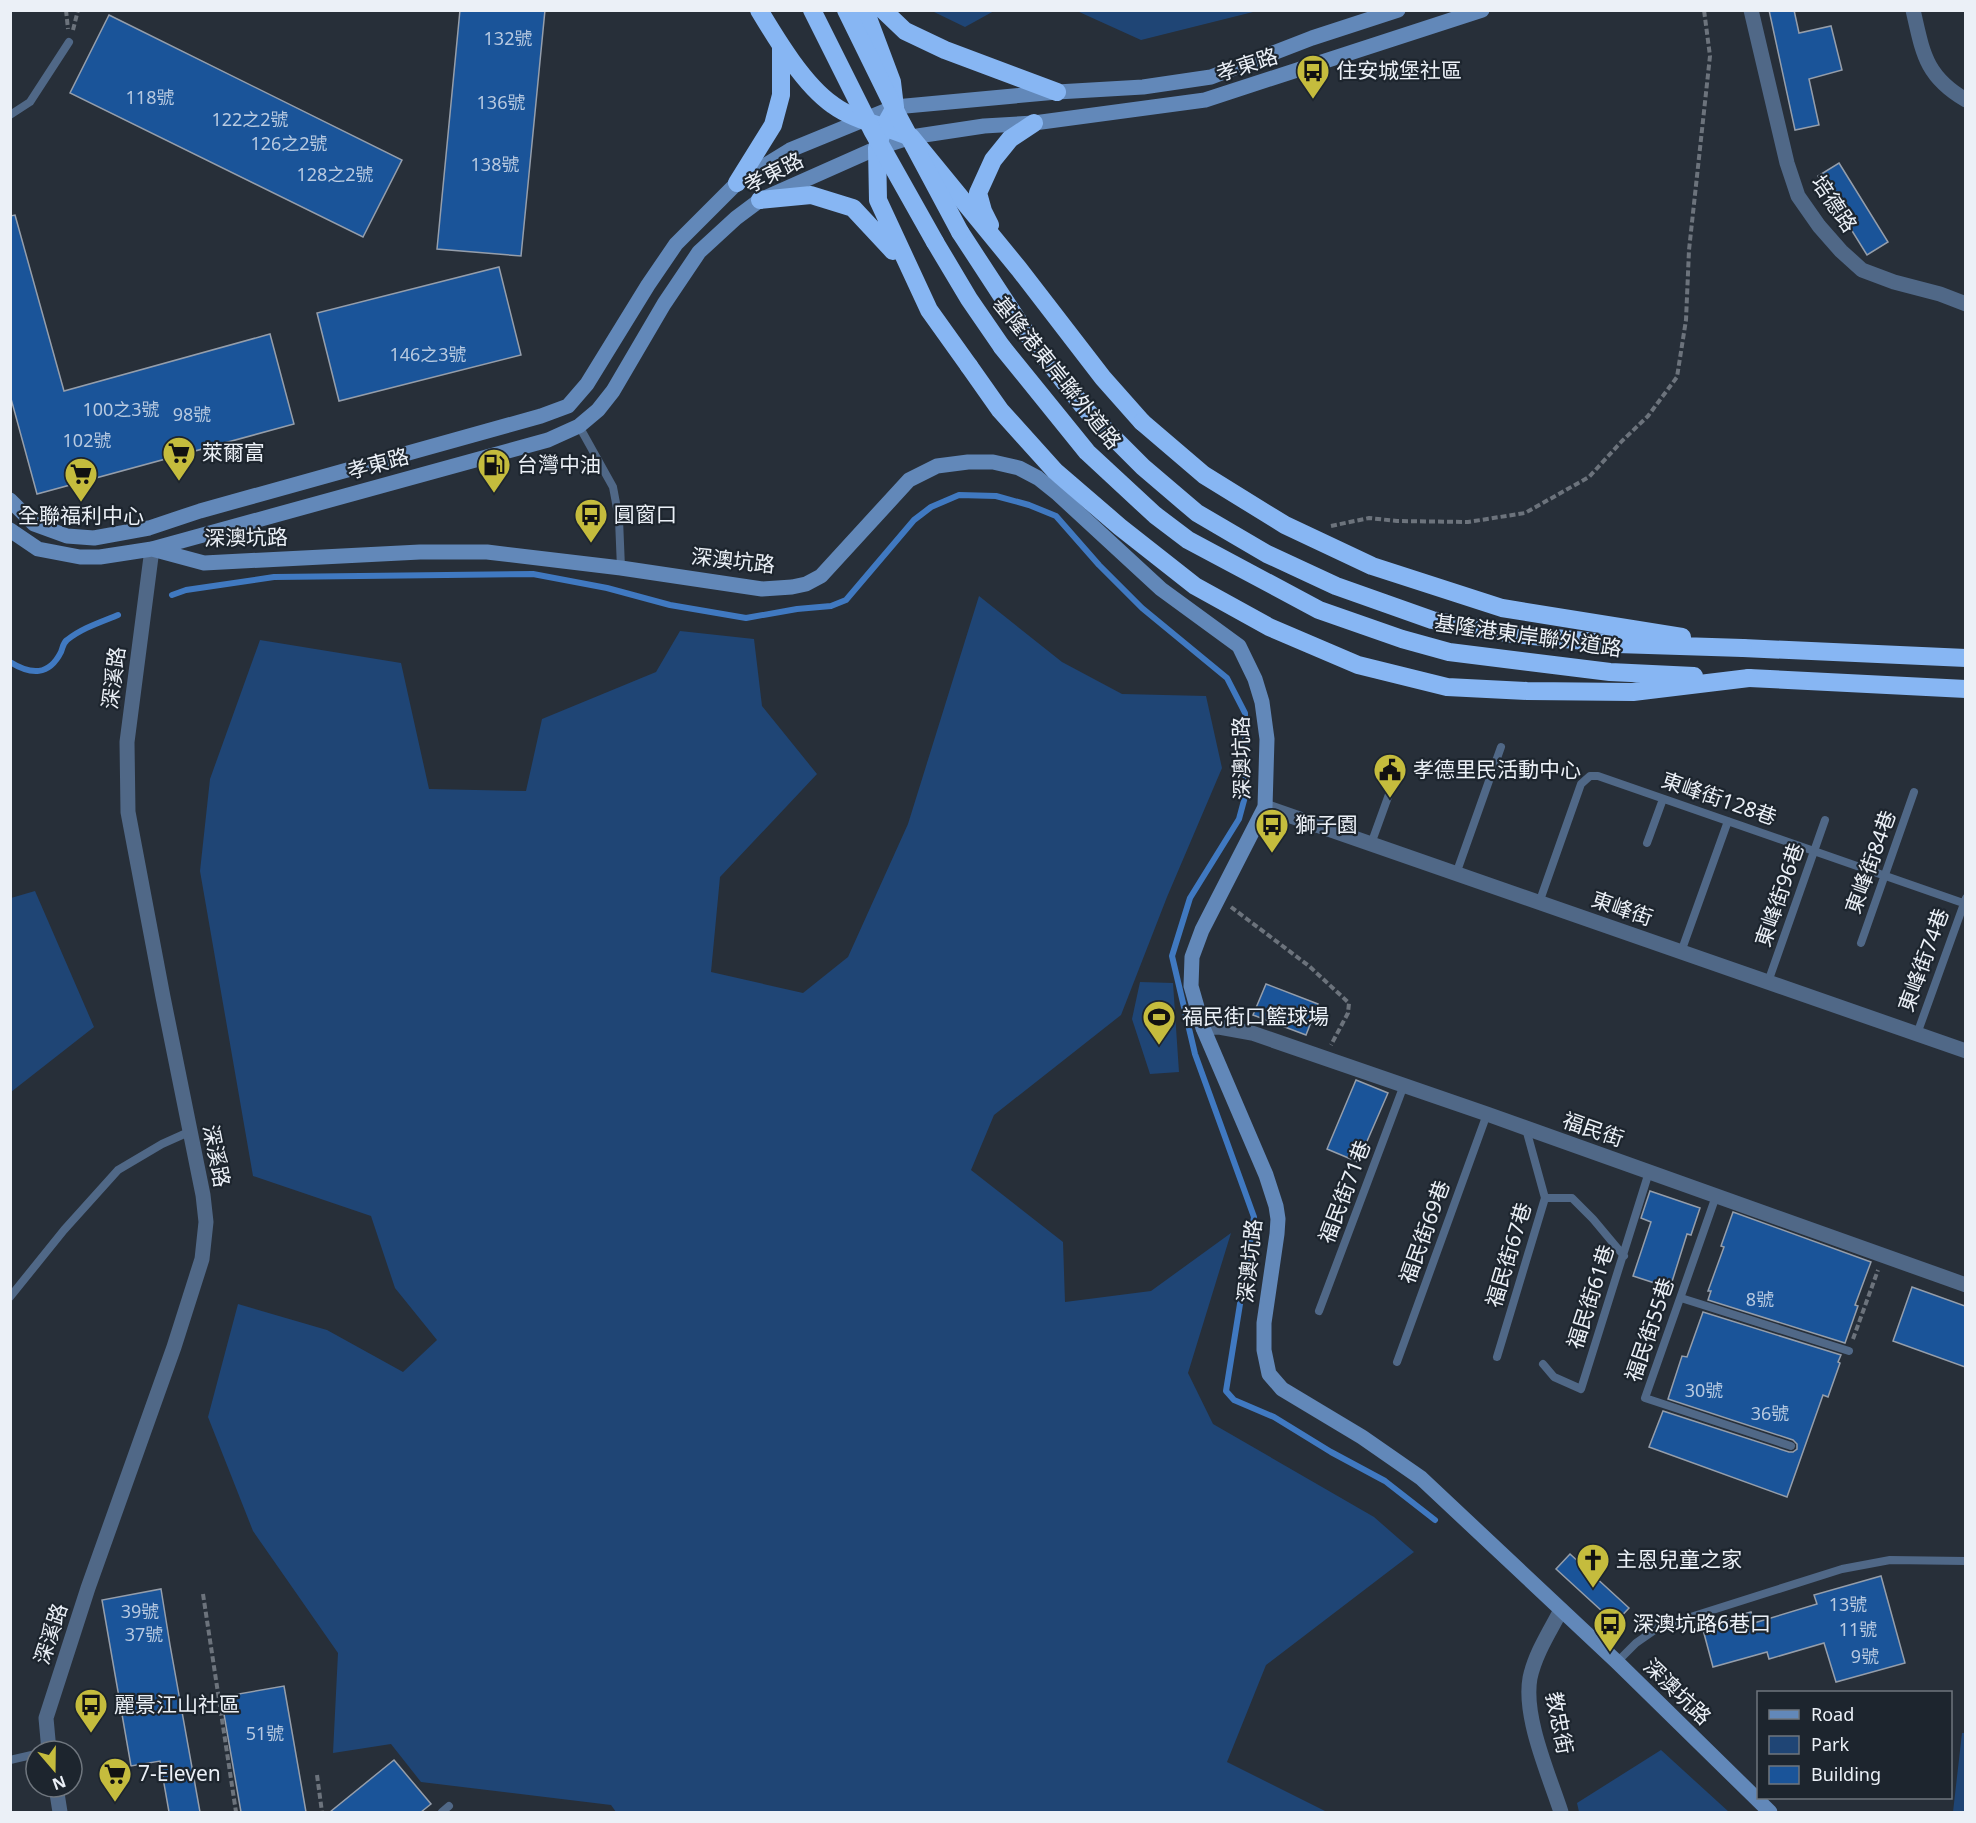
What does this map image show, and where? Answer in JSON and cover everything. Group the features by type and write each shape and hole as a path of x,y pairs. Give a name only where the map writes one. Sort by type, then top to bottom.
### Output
{"highway":[{"path":"759,10 781,46 812,86 832,105 860,120 911,137 1104,378 1142,422 1204,475 1285,525 1372,566 1502,608 1626,626 1743,648"},
{"name":"基隆港東岸聯外道路","path":"812,10 872,130 934,242 1002,347 1087,452 1155,515 1188,540 1319,610 1402,639 1449,652 1610,672 1965,689"},
{"name":"基隆港東岸聯外道路","path":"846,10 898,116 960,232 1024,330 1086,410 1143,467 1197,513 1268,554 1336,586 1432,620 1512,634 1617,644 1965,658"},
{"path":"865,10 892,82 895,106 884,127 877,148 878,200 929,310"},
{"path":"883,10 904,31 945,50 1057,92"},
{"path":"737,183 773,125 781,95 781,46"},
{"path":"1019,269 994,233 983,211 978,193 998,153 1010,139 1034,123"},
{"path":"760,200 811,195 853,208 889,245 929,310 1000,410 1055,471 1120,527 1195,586 1269,627 1358,665 1447,687 1527,691 1633,692 1749,678"}],"main road":[{"name":"孝東路","path":"149,528 541,416 568,406 587,384 676,244 737,183 790,150 860,120 895,106 1143,87 1211,77 1312,38 1398,10"},
{"name":"孝東路","path":"152,549 548,440 579,426 598,410 613,391 664,303 699,252 736,218 760,200 877,148 911,137 984,126 1034,123 1205,100 1482,10"},
{"name":"深澳坑路","path":"10,530 38,549 80,557 100,557 152,549 204,563 420,552 487,552 621,568 762,589 806,584 821,576 909,480 937,466 993,462 1019,468 1038,478 1161,589 1239,646 1255,679 1262,702 1267,739 1265,807 1202,930 1192,957 1191,986 1203,1028 1266,1175 1276,1206 1277,1234 1264,1323 1264,1350 1269,1374 1282,1389 1362,1437 1421,1478 1617,1662 1770,1812"},
{"path":"10,500 34,524 67,536 94,538 149,528 152,549"}],"street":[{"name":"培德路","path":"1751,10 1787,163 1798,196 1819,226 1862,270 1965,304"},
{"path":"1913,10 1924,59 1942,83 1965,100"},
{"name":"深溪路","path":"48,1739 46,1718 88,1588 170,1357 202,1259 206,1222 191,1131 128,812 127,742 152,549"},
{"name":"東峰街","path":"1265,807 1965,1051"},
{"name":"福民街","path":"1203,1028 1219,1027 1252,1033 1965,1284"},
{"name":"教忠街","path":"1561,1610 1538,1655 1530,1678 1530,1701 1541,1755 1562,1812"}],"lane":[{"path":"10,115 30,102 69,42"},
{"path":"579,426 613,487 620,519 621,568"},
{"path":"1456,874 1501,747"},
{"path":"1371,844 1396,775"},
{"name":"東峰街128巷","path":"1539,903 1581,784 1590,776 1598,776 1965,902"},
{"name":"東峰街84巷","path":"1861,943 1914,792"},
{"path":"1647,843 1663,799"},
{"name":"東峰街96巷","path":"1768,982 1825,820"},
{"path":"1681,952 1728,821"},
{"name":"東峰街74巷","path":"1917,1034 1965,902"},
{"name":"福民街71巷","path":"1319,1311 1404,1085"},
{"name":"福民街69巷","path":"1397,1362 1487,1114"},
{"name":"福民街67巷","path":"1497,1357 1545,1198 1526,1129"},
{"path":"10,1297 64,1230 118,1170 162,1144 191,1131"},
{"name":"福民街61巷","path":"1543,1364 1554,1377 1581,1389 1649,1172"},
{"name":"福民街55巷","path":"1716,1196 1645,1398 1791,1446"},
{"path":"1545,1198 1572,1198 1593,1219 1623,1256"},
{"path":"1680,1298 1849,1351"},
{"path":"1617,1662 1635,1643 1659,1627 1842,1569 1890,1560 1965,1561"},
{"path":"442,1812 449,1806"}],"path":[{"path":"66,10 69,42"},
{"path":"69,42 78,10"},
{"path":"1321,528 1369,518 1397,521 1468,522 1525,513 1589,477 1648,417 1677,377 1686,320 1689,250 1710,56 1704,10"},
{"path":"1218,897 1309,966 1349,1003 1348,1013 1324,1058"},
{"path":"1849,1351 1883,1255"},
{"path":"203,1594 236,1812"},
{"path":"317,1775 322,1812"}],"green space":[{"path":"1077,10 1257,11 1141,40"},
{"path":"932,11 994,11 965,27"},
{"path":"979,596 1062,662 1122,694 1206,696 1222,768 1167,897 1121,1015 994,1115 971,1170 1063,1242 1065,1302 1151,1291 1231,1233 1188,1373 1213,1424 1374,1517 1414,1552 1266,1665 1227,1762 1327,1812 616,1812 611,1805 421,1782 391,1744 333,1753 338,1653 253,1531 208,1417 238,1304 327,1330 403,1372 437,1340 395,1288 371,1216 253,1176 200,871 210,779 260,640 401,663 429,789 526,791 542,719 656,672 680,631 754,639 762,706 817,774 720,877 711,972 803,993 848,957 908,824"},
{"path":"35,891 94,1027 11,1092 11,898"},
{"name":"福民街口籃球場","path":"1140,982 1173,983 1179,1072 1150,1074 1132,1019"},
{"path":"1962,1733 1966,1733 1965,1812 1953,1812"},
{"path":"1661,1750 1729,1812 1579,1812 1577,1803"}],"building":[{"path":"460,10 545,10 521,256 437,249"},
{"path":"1769,10 1794,10 1799,33 1831,26 1842,70 1809,79 1819,125 1795,130"},
{"path":"109,15 402,160 363,237 70,93"},
{"path":"1839,163 1888,242 1867,255 1818,176"},
{"path":"15,215 64,391 270,334 294,424 37,494 10,395 10,216"},
{"path":"499,267 521,355 339,401 317,313"},
{"path":"1266,984 1318,1004 1306,1035 1253,1015"},
{"path":"1356,1080 1388,1093 1358,1162 1327,1149"},
{"path":"1650,1191 1700,1208 1691,1235 1687,1234 1670,1288 1633,1276 1651,1222 1641,1218"},
{"path":"1733,1212 1871,1262 1855,1305 1858,1306 1845,1343 1708,1300 1711,1291 1708,1291 1724,1247 1721,1246"},
{"path":"1912,1287 1965,1306 1965,1367 1893,1341"},
{"path":"1703,1312 1841,1355 1828,1397 1823,1395 1787,1497 1649,1447 1663,1411 1789,1452 1797,1449 1797,1444 1793,1440 1668,1399 1682,1356 1687,1357"},
{"name":"主恩兒童之家","path":"1570,1554 1629,1608 1615,1623 1556,1569"},
{"path":"1881,1576 1905,1663 1836,1682 1824,1643 1769,1659 1767,1652 1713,1667 1702,1626 1751,1612 1754,1623 1817,1604 1814,1595"},
{"path":"161,1589 200,1812 169,1812 160,1761 131,1766 102,1600"},
{"path":"284,1686 306,1812 241,1812 221,1697"},
{"path":"394,1760 431,1804 421,1812 330,1812"}],"waterway":[{"path":"172,595 186,590 274,577 533,574 607,588 670,605 746,618 831,606 846,600 914,520 931,507 959,495 996,496 1029,505 1056,516 1099,565 1142,608 1227,678 1245,713 1246,793 1239,819 1190,898 1172,956 1195,1054 1254,1217 1226,1391 1234,1400 1274,1417 1331,1452 1385,1481 1435,1520"},
{"path":"10,662 32,671 45,669 56,660 67,640 85,629 118,615"}],"place":[{"name":"住安城堡社區","path":"1313,100"},
{"name":"萊爾富","path":"179,482"},
{"name":"台灣中油","path":"494,494"},
{"name":"全聯福利中心","path":"81,503"},
{"name":"圓窗口","path":"591,544"},
{"name":"孝德里民活動中心","path":"1390,799"},
{"name":"獅子園","path":"1272,854"},
{"name":"福民街口籃球場","path":"1159,1046"},
{"name":"主恩兒童之家","path":"1593,1589"},
{"name":"深澳坑路6巷口","path":"1610,1653"},
{"name":"麗景江山社區","path":"91,1734"},
{"name":"7-Eleven","path":"115,1803"}]}
